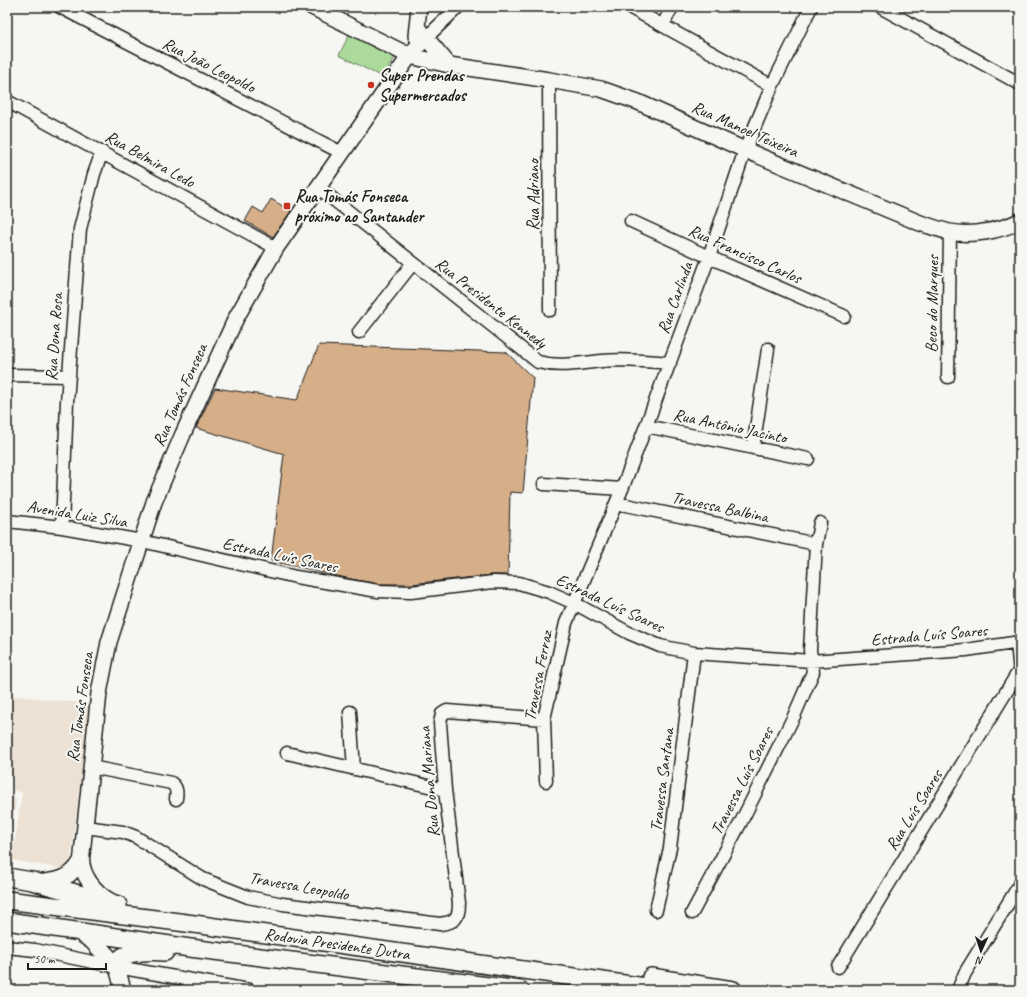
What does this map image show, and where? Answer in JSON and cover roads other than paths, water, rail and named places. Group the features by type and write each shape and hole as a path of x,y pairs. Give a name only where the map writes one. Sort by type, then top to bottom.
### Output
{"highway":[{"path":"7,877 37,883 116,905 194,924"},
{"name":"Rodovia Presidente Dutra","path":"7,900 194,924 667,990"},
{"name":"Rodovia Presidente Dutra","path":"7,921 77,930 190,948 520,990"},
{"path":"77,930 93,940 117,967"},
{"path":"117,967 119,959 124,955 155,951 179,952 190,948"},
{"path":"528,970 592,969 621,972 734,990"},
{"path":"486,986 506,990"}],"main road":[{"name":"Rua Manoel Teixeira","path":"312,7 412,53 449,65 601,89 638,102 745,150 920,224 950,232 968,234 1008,227 1020,221"},
{"path":"412,53 422,32 419,7"},
{"path":"422,32 449,65"},
{"name":"Rua Tomás Fonseca","path":"116,905 93,887 84,872 81,861 100,693 109,642 154,502 182,434 236,318 276,248 412,53"},
{"path":"37,883 65,878 81,861"},
{"path":"117,967 123,990"}],"street":[{"name":"Rua João Leopoldo","path":"60,7 342,153"},
{"path":"422,32 458,7"},
{"path":"629,7 772,86"},
{"path":"663,25 672,7"},
{"name":"Rua Carlinda","path":"574,603 622,489 670,363 709,257 745,150 772,86 811,7"},
{"path":"880,7 1020,84"},
{"name":"Rua Adriano","path":"549,80 550,310"},
{"name":"Rua Belmira Ledo","path":"7,101 276,248"},
{"name":"Rua Dona Rosa","path":"62,527 68,376 80,229 94,174 102,152"},
{"name":"Rua Presidente Kennedy","path":"319,188 538,362 550,366 629,360 670,363"},
{"name":"Rua Francisco Carlos","path":"631,221 844,316"},
{"name":"Beco do Marques","path":"948,377 950,232"},
{"path":"359,332 413,263"},
{"path":"753,448 768,349"},
{"path":"7,375 68,376"},
{"name":"Rua Antônio Jacinto","path":"646,426 808,459"},
{"path":"544,484 622,489"},
{"name":"Travessa Balbina","path":"616,503 816,544"},
{"name":"Avenida Luiz Silva","path":"7,521 62,527 142,541"},
{"path":"811,661 810,650 816,544 820,523"},
{"name":"Estrada Luís Soares","path":"142,541 296,577 371,590 411,592 493,582 519,583 549,592 574,603 629,633 660,646 694,653 811,661 966,650 1019,643"},
{"name":"Travessa Ferraz","path":"546,781 544,719 566,623 574,603"},
{"path":"1019,643 1020,672"},
{"name":"Travessa Santana","path":"656,910 670,848 694,653"},
{"name":"Travessa Luís Soares","path":"692,913 741,822 794,716 813,672 811,661"},
{"name":"Rua Luís Soares","path":"838,967 1020,672"},
{"name":"Rua Dona Mariana","path":"459,903 445,790 440,723 442,714 448,711 544,719"},
{"path":"350,712 354,769"},
{"path":"287,753 445,790"},
{"path":"91,767 171,783 177,790 176,799"},
{"name":"Travessa Leopoldo","path":"85,827 123,832 136,837 203,879 248,897 283,904 440,924 449,923 455,919 459,912 459,903"},
{"path":"958,990 965,973 1020,884"},
{"path":"7,947 35,950 117,967 249,990"}],"place":[{"name":"Super Prendas Supermercados","path":"371,85"},
{"name":"Rua Tomás Fonseca próximo ao Santander","path":"287,206"}]}
